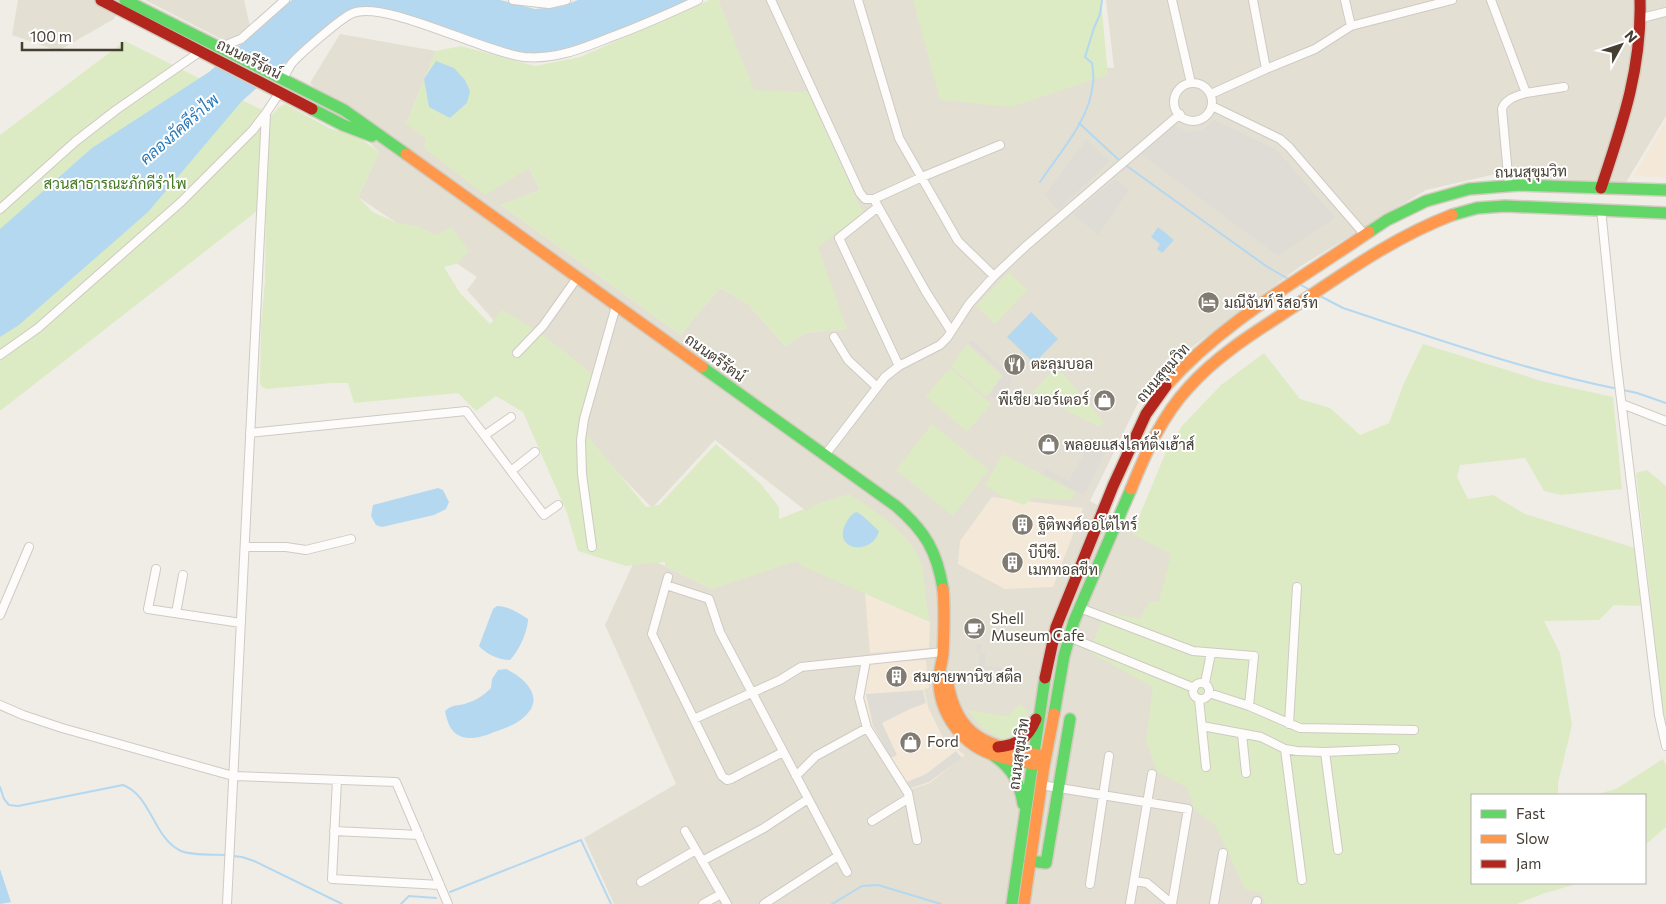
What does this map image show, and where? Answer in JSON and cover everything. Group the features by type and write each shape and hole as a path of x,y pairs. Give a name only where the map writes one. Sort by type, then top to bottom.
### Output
{"main road":[{"name":"ถนนตรีรัตน์","path":"101,0 342,125 385,141"},
{"name":"ถนนตรีรัตน์","path":"125,0 344,110 896,506 918,527 931,548 942,583 943,652 948,694 960,717 978,737 996,751 1039,760"},
{"path":"1601,188 1630,100 1636,73 1642,18 1640,0"},
{"name":"ถนนสุขุมวิท","path":"1024,904 1041,785 1039,760 1041,706 1047,663 1056,627 1113,486 1136,435 1158,396 1184,367 1225,329 1387,220 1426,201 1468,189 1508,186 1666,190"},
{"name":"ถนนสุขุมวิท","path":"1012,904 1025,820 1039,760 1053,713 1069,637 1152,439 1188,387 1213,363 1242,341 1381,248 1413,230 1445,216 1479,208 1518,205 1666,213"},
{"path":"1098,525 1113,530"},
{"path":"1025,820 1019,782 996,751 1022,741 1028,735 1041,706"},
{"path":"1030,861 1046,863 1070,719"}],"street":[{"path":"223,49 226,45 241,39 286,0"},
{"path":"514,0 549,4 566,0"},
{"path":"282,78 288,73 291,64 352,13 369,10 390,14 484,46 525,57 554,56 572,52 639,27 698,0"},
{"path":"771,0 860,193 866,200 876,203 926,292 951,331"},
{"path":"858,0 899,138 958,241 994,276"},
{"path":"1172,0 1190,83"},
{"path":"1253,0 1266,69"},
{"path":"1344,0 1351,26"},
{"path":"1420,0 1423,8"},
{"path":"1211,94 1315,49 1351,26 1452,0"},
{"path":"1491,0 1526,93"},
{"path":"1642,18 1666,12"},
{"path":"0,209 76,141 116,110 201,51"},
{"path":"1190,83 1198,83 1204,86 1211,94 1212,106 1208,113 1197,120 1191,120 1180,114 1176,108 1175,96 1178,90 1190,83"},
{"path":"1508,186 1502,109 1504,104 1511,98 1526,93 1564,87"},
{"path":"0,355 38,328 181,202 253,130 266,113 275,89"},
{"path":"1212,106 1280,139 1365,235"},
{"path":"227,904 266,113"},
{"path":"825,455 885,377 899,366 940,345 969,304 994,276 1026,246 1180,114"},
{"path":"899,366 839,238 876,203 922,177 1000,145"},
{"path":"1601,209 1659,715 1666,746"},
{"path":"517,353 543,326 577,278"},
{"path":"592,547 582,474 581,440 584,419 616,306"},
{"path":"834,338 848,360 878,387"},
{"path":"1622,404 1666,421"},
{"path":"250,433 466,411 544,515 558,505"},
{"path":"485,436 511,417"},
{"path":"511,471 535,452"},
{"path":"245,547 286,547 306,550 351,539"},
{"path":"0,615 29,547"},
{"path":"156,569 148,609 241,623"},
{"path":"176,613 183,575"},
{"path":"668,577 652,634 722,776 727,780 731,779 783,752"},
{"path":"666,585 708,599 720,632 847,872"},
{"path":"1289,724 1297,587"},
{"path":"1080,608 1193,651 1254,656 1249,706"},
{"path":"1069,637 1194,688"},
{"path":"694,720 780,680 801,667 943,652"},
{"path":"1199,699 1207,697 1209,693 1209,688 1205,683 1211,653"},
{"path":"866,660 859,698 867,728 908,793 917,840"},
{"path":"1194,688 1197,684 1205,683"},
{"path":"1194,688 1195,696 1199,699 1206,767"},
{"path":"1209,693 1249,706 1289,724 1311,729 1414,730"},
{"path":"0,704 23,716 233,776 396,782 448,904"},
{"path":"1053,713 1070,719"},
{"path":"1202,726 1261,737 1285,749 1325,752 1395,749"},
{"path":"796,776 816,756 867,728"},
{"path":"1242,734 1246,773"},
{"path":"1285,749 1302,880"},
{"path":"1325,752 1338,850"},
{"path":"1090,884 1109,756"},
{"path":"1130,904 1152,774"},
{"path":"337,780 332,879 440,885"},
{"path":"1041,785 1188,809 1172,904 1146,883 1134,881"},
{"path":"872,821 909,798"},
{"path":"702,861 764,828 808,799"},
{"path":"334,831 419,835"},
{"path":"686,831 727,904"},
{"path":"641,882 696,850"},
{"path":"1214,904 1223,853"},
{"path":"764,904 838,856"},
{"path":"703,904 721,894"}],"shaded area":[{"path":"18,0 120,0 114,19 58,51 12,35"},
{"path":"145,0 244,0 250,26 237,37 225,41"},
{"path":"718,0 921,0 1066,66 1114,68 1106,0 1666,0 1666,116 1625,184 1496,174 1426,190 1301,266 1172,362 1137,405 1090,501 1179,549 1282,904 614,904 584,838 676,784 605,625 638,553 712,589 806,511 715,440 652,508 590,444 520,350 467,290 477,277 358,197 379,152 310,83 340,34 436,51 406,124 529,168 540,190 501,205 681,335 720,288 748,304 785,346 805,333 847,329"},
{"path":"1214,120 1277,150 1335,218 1278,256 1141,154 1175,125 1187,132 1202,130"},
{"path":"1666,120 1666,178 1633,176"},
{"path":"1086,139 1110,161 1058,210 1045,195"},
{"path":"1115,179 1129,190 1098,235 1073,214"},
{"path":"972,340 1012,376 1008,405 990,396 1003,374 969,343"},
{"path":"1110,442 1084,495 1043,474 1046,469 1069,481 1088,445"},
{"path":"992,497 1083,508 1053,587 1005,589 958,564 960,541"},
{"path":"865,593 930,622 929,648 870,653"},
{"path":"977,644 982,644 980,653 976,652"},
{"path":"980,653 986,654 984,666 1002,668 1002,672 978,668"},
{"path":"926,660 929,688 924,689 928,707 944,740 965,755 930,783 909,790 870,727 863,696 871,663"},
{"path":"923,690 926,703 882,723 897,755 891,758 873,726 866,694"},
{"path":"956,751 962,758 929,782 911,788 907,782 926,774"}],"green space":[{"path":"710,0 718,0 754,90 808,92 863,213 818,247 847,329 805,333 785,346 748,304 720,288 681,335 501,205 540,190 529,168 485,195 424,148 426,139 406,124 436,51 461,46 535,66 580,57"},
{"path":"913,0 1101,0 1108,75 1011,107 940,100"},
{"name":"สวนสาธารณะภักดีรำไพ","path":"125,41 272,115 279,107 285,104 329,128 360,138 379,152 358,197 373,212 397,223 417,226 436,235 451,227 469,251 456,264 444,267 460,293 490,324 502,310 550,340 594,376 582,422 588,436 646,507 659,505 716,444 760,483 779,507 779,519 804,509 807,511 814,505 849,494 893,525 903,535 918,556 922,567 930,622 802,566 796,561 712,589 665,566 665,562 626,566 578,551 567,513 523,412 496,396 476,411 458,393 354,403 348,383 267,389 262,387 260,383 261,325 265,281 266,204 0,411 0,135"},
{"path":"1009,272 1027,290 995,324 976,306"},
{"path":"967,344 1002,376 986,397 951,366"},
{"path":"1423,344 1545,382 1613,397 1622,489 1561,495 1544,491 1525,458 1460,465 1457,477 1468,499 1493,495 1525,514 1635,548 1641,606 1614,605 1599,620 1544,621 1560,653 1572,725 1558,783 1558,794 1471,794 1471,884 1577,884 1542,894 1517,904 1266,904 1260,893 1245,889 1215,825 1194,809 1188,788 1157,772 1146,741 1153,687 1089,652 1106,612 1140,619 1149,602 1159,601 1171,554 1132,534 1165,454 1182,426 1221,385 1264,353 1300,399 1330,408 1360,435 1389,423 1404,383"},
{"path":"1057,366 1104,423 1098,426 1033,391"},
{"path":"950,368 991,404 967,432 926,396"},
{"path":"932,424 989,470 953,516 896,470"},
{"path":"1003,454 1075,492 1072,500 1033,498 1024,505 1002,497 985,485"},
{"path":"1647,470 1666,486 1666,723 1663,711 1636,473"},
{"path":"1020,704 1028,714 1028,727 1012,740 1003,739 981,727 968,710 1007,716"},
{"path":"1663,759 1666,765 1666,827 1646,844 1646,794 1598,794 1616,789"}],"water":[{"name":"คลองภัคดีรำไพ","path":"292,0 500,0 535,9 563,6 578,0 690,0 574,48 547,53 515,53 383,9 368,8 345,14 332,22 242,101 148,212 19,325 0,337 0,229 92,148 209,72"},
{"path":"436,61 454,68 465,80 470,91 467,103 450,118 429,107 424,79"},
{"path":"1158,227 1174,240 1162,253 1157,249 1160,244 1151,237"},
{"path":"1031,312 1058,339 1034,363 1007,337"},
{"path":"438,488 443,490 449,502 446,509 434,515 382,527 376,525 371,516 373,505"},
{"path":"857,512 879,531 869,545 862,547 854,547 848,544 844,539 843,532 849,518"},
{"path":"497,606 517,612 528,619 522,641 510,660 493,656 479,646 493,609"},
{"path":"506,669 524,681 532,693 534,700 528,713 512,725 482,736 468,738 454,732 445,711 453,706 471,702 486,693 491,688 492,679 498,670"},
{"path":"0,869 11,902 0,904"}],"waterway":[{"path":"1040,182 1073,135 1091,97 1093,83 1092,63 1085,57 1100,14 1102,0"},
{"path":"1079,123 1120,161"},
{"path":"1124,164 1266,266 1290,280"},
{"path":"1301,285 1310,290"},
{"path":"1320,296 1343,308 1479,353 1548,373 1618,389"},
{"path":"1623,390 1666,403"},
{"path":"0,787 4,799 9,805 18,806 123,785 133,790 140,798 164,837 172,845 181,851 191,854 228,855"},
{"path":"450,892 581,840 611,904"},
{"path":"233,856 254,861 342,904"},
{"path":"832,904 862,886 878,885 941,904"},
{"path":"401,904 409,896 436,898"}],"traffic: fast":[{"path":"125,0 344,110 406,154"},
{"path":"312,109 343,125 372,136"},
{"path":"1369,232 1387,220 1426,201 1469,189 1520,185 1666,190"},
{"path":"1452,215 1477,208 1505,206 1666,213"},
{"path":"702,367 906,515 915,524 928,543 937,564 943,589"},
{"path":"1054,714 1064,656 1074,621 1131,489"},
{"path":"1012,904 1045,678"},
{"path":"1030,861 1046,863 1070,719"},
{"path":"994,756 1006,766 1014,777 1020,789 1023,804"}],"traffic: slow":[{"path":"406,154 702,367"},
{"path":"1131,489 1163,422 1179,398 1201,374 1257,331 1374,254 1412,233 1452,215"},
{"path":"1166,386 1188,363 1236,322 1369,232"},
{"path":"943,589 943,654 939,680 943,704 948,715 961,734 980,749 1003,758 1039,765"},
{"path":"947,679 958,715 977,736 1005,748 1040,755"},
{"path":"1024,904 1044,766 1054,714"}],"traffic: jam":[{"path":"101,0 312,109"},
{"path":"1601,188 1623,119 1634,73 1640,25 1640,0"},
{"path":"1045,678 1056,627 1113,486 1146,414 1166,386"},
{"path":"998,747 1017,742 1026,736 1036,719"}],"place":[{"name":"มณีจันท์ รีสอร์ท","path":"1208,303"},
{"name":"ตะลุมบอล","path":"1015,364"},
{"name":"พีเชีย มอร์เตอร์","path":"1105,400"},
{"name":"พลอยแสงไลท์ติ้งเฮ้าส์","path":"1048,445"},
{"name":"ฐิติพงศ์ออโต้ไทร์","path":"1022,525"},
{"name":"บีบีซี. เมททอลชีท","path":"1012,562"},
{"name":"Shell Museum Cafe","path":"975,628"},
{"name":"สมชายพานิช สตีล","path":"897,677"},
{"name":"Ford","path":"911,742"}]}
